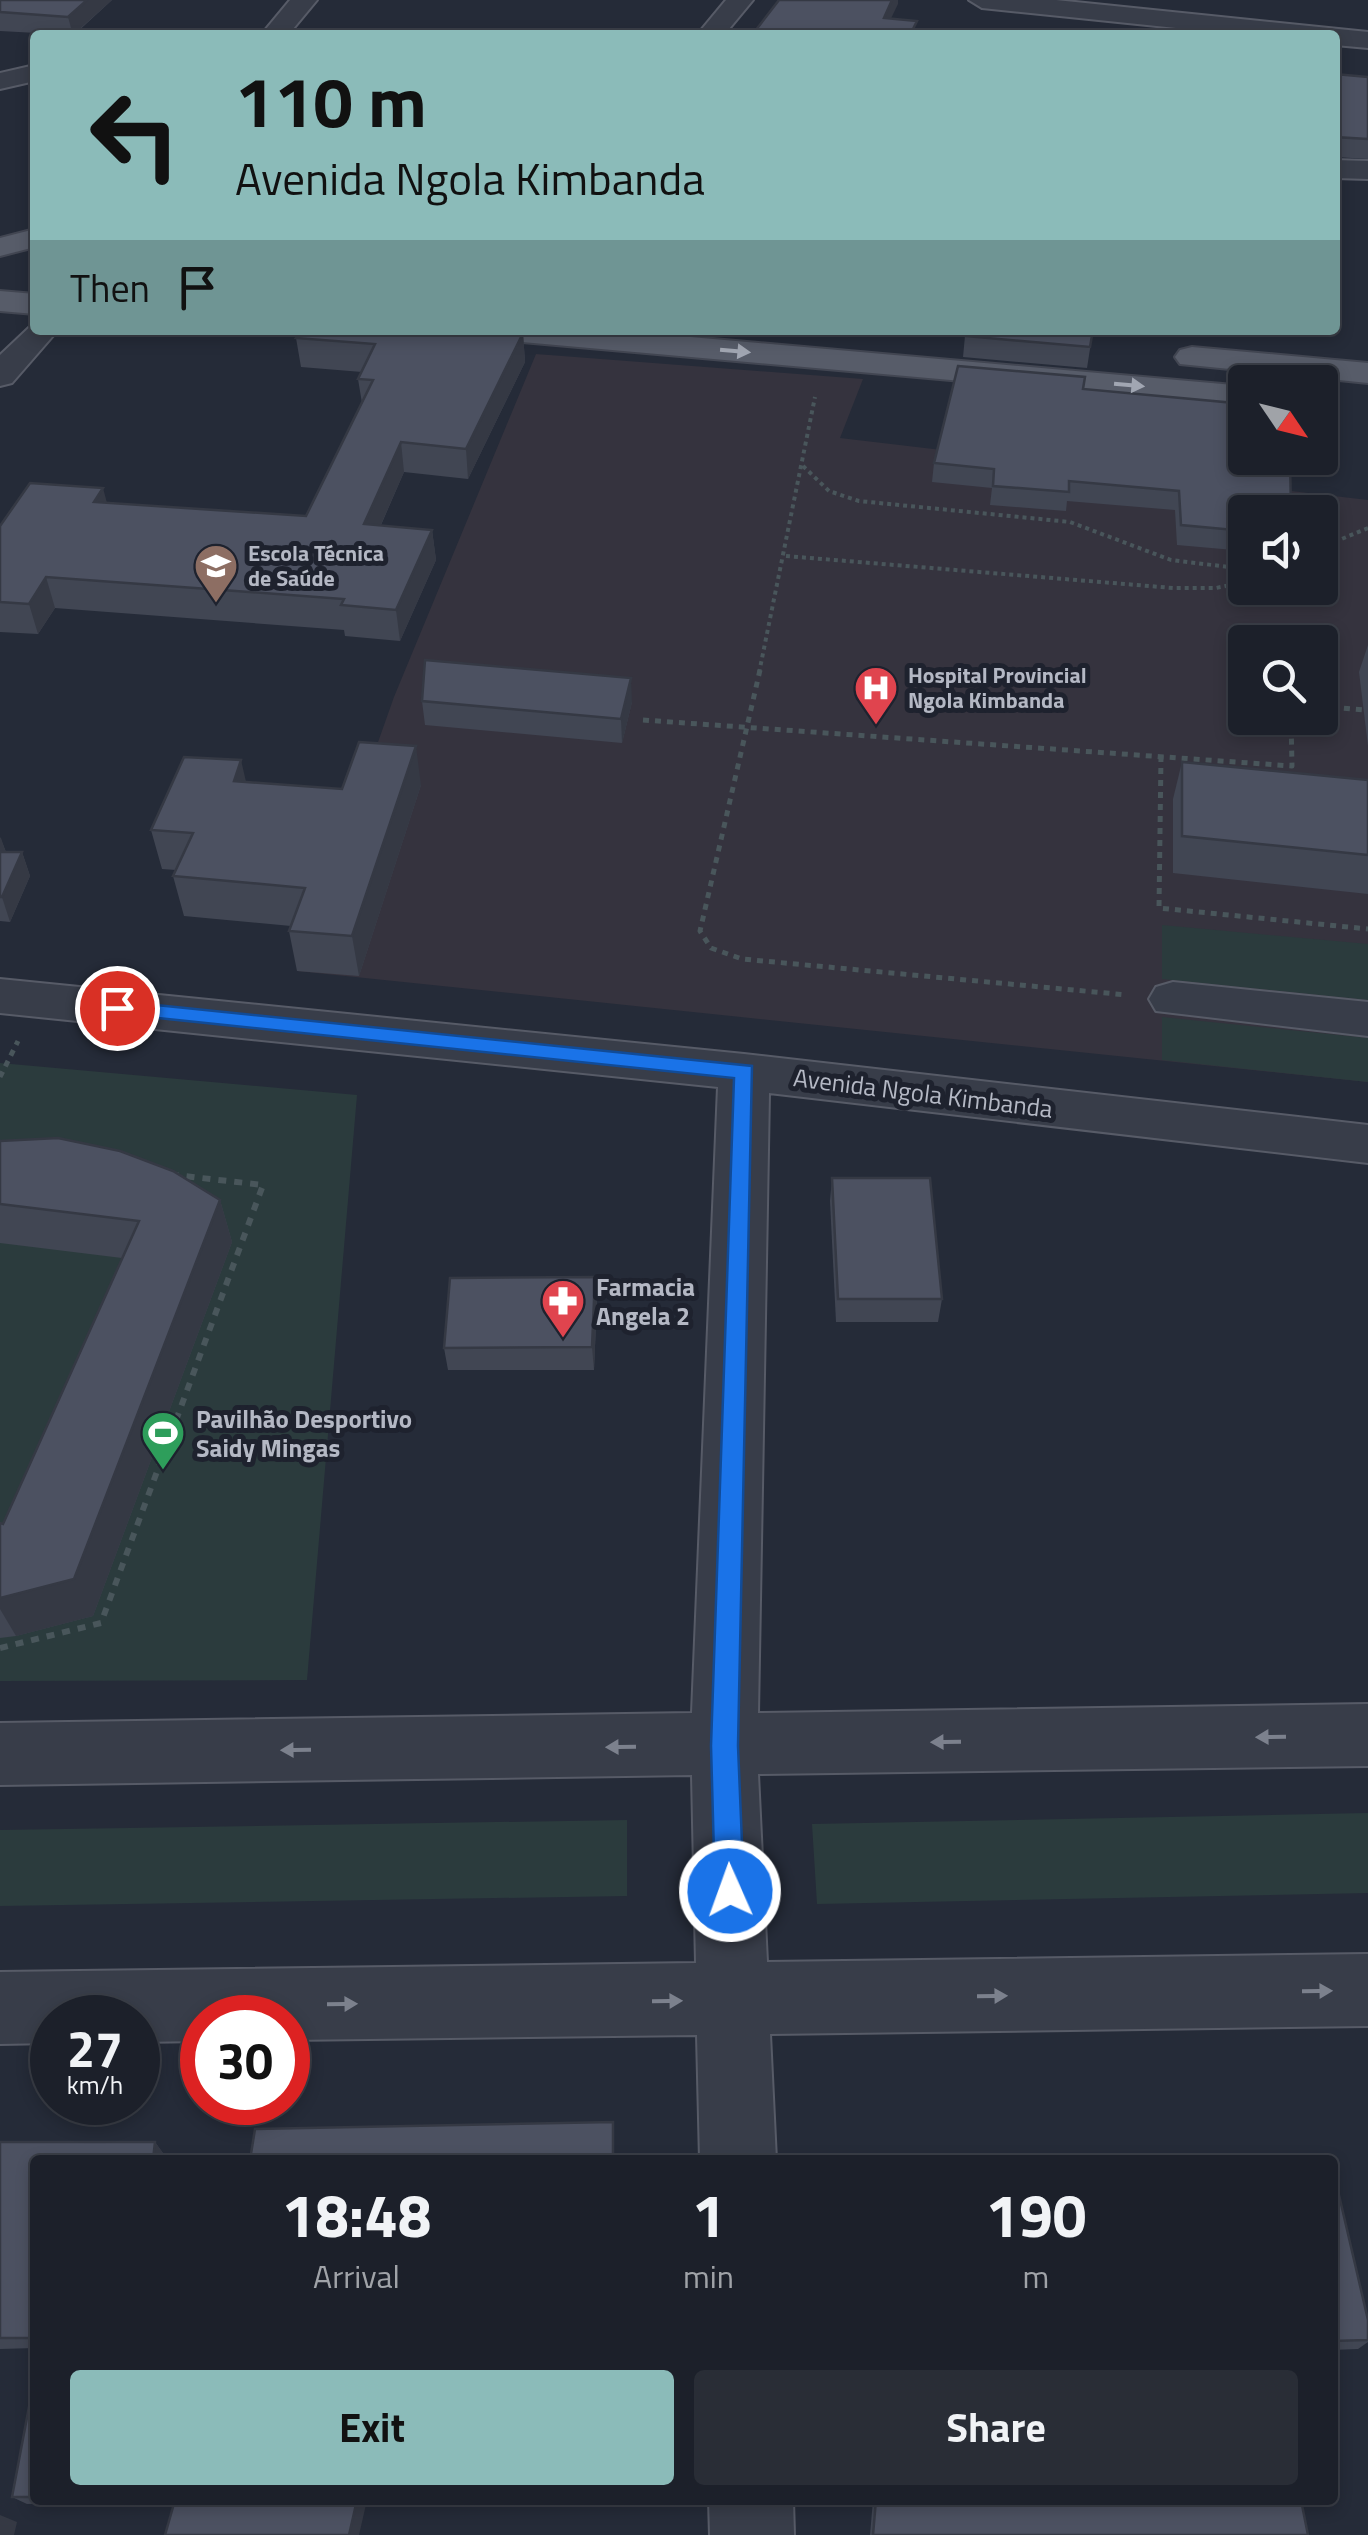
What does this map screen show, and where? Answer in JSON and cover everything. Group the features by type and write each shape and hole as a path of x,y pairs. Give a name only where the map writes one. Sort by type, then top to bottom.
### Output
{"main road":[{"path":"1,246 30,239"},
{"path":"0,301 30,304"},
{"path":"624,335 822,358 1228,394"},
{"path":"1154,354 1368,374"},
{"path":"1338,404 1368,406"}],"street":[{"path":"278,30 304,0"},
{"path":"714,30 740,0"},
{"path":"982,0 1271,30"},
{"path":"1340,37 1368,40"},
{"path":"0,82 30,74"},
{"path":"1340,168 1368,170"},
{"path":"0,376 37,335"},
{"name":"Avenida Ngola Kimbanda","path":"0,996 744,1072 1368,1144"},
{"path":"1173,999 1368,1020"},
{"path":"738,2155 724,1746 744,1072"},
{"path":"0,1754 1368,1735"},
{"path":"0,2008 1368,1990"},
{"path":"750,2505 752,2535"}],"path":[{"path":"822,358 786,556 700,931 705,944 720,954 1173,999"},
{"path":"802,464 829,492 859,501 1070,522 1171,560 1228,566"},
{"path":"1338,540 1368,528"},
{"path":"786,556 1173,588 1228,586"},
{"path":"1338,708 1364,710"},
{"path":"643,720 1292,766 1291,735"},
{"path":"1161,756 1159,908 1368,930"},
{"path":"0,1077 7,1063"},
{"path":"0,1648 101,1623 264,1185 170,1174"}],"shaded area":[{"name":"Hospital Provincial Ngola Kimbanda","path":"536,354 863,379 840,438 1325,495 1228,495 1228,605 1338,605 1338,496 1368,500 1368,1082 297,971 394,697"},
{"path":"1162,925 1368,944 1368,1000 1162,979"},
{"path":"1162,1017 1368,1038 1368,1082 1162,1060"},
{"name":"Pavilhão Desportivo Saidy Mingas","path":"0,1063 357,1095 307,1680 0,1681"},
{"path":"1368,1813 1368,1893 817,1904 812,1824"},
{"path":"627,1820 627,1896 0,1906 0,1830"}],"building":[{"path":"0,0 87,0 68,17 0,12"},
{"path":"779,0 892,0 884,18 917,21 912,30 756,30"},
{"path":"1340,74 1368,77 1368,139 1340,137"},
{"path":"522,335 466,449 401,442 364,524 432,530 396,610 341,605 344,599 46,577 29,604 0,602 0,526 30,483 103,488 94,502 306,516 373,380 358,379 375,344 296,338"},
{"path":"965,335 1092,335 1090,347"},
{"path":"958,366 1085,377 1083,389 1228,402 1228,475 1290,475 1291,495 1228,495 1228,529 1181,525 1179,491 1069,481 1069,492 993,486 994,469 934,463"},
{"path":"425,660 631,678 621,719 422,701"},
{"path":"359,742 416,746 352,936 289,931 305,888 173,876 193,833 151,830 184,757 241,760 234,781 342,789"},
{"path":"1182,762 1368,780 1368,855 1182,836"},
{"path":"0,852 22,852 2,897 0,897"},
{"path":"58,1138 120,1151 173,1171 220,1200 74,1579 0,1598 0,1523 3,1524 139,1221 0,1204 0,1141"},
{"path":"832,1178 930,1178 942,1299 838,1299"},
{"path":"595,1277 592,1347 444,1348 450,1278"},
{"path":"613,2122 613,2155 251,2155 255,2129"},
{"path":"0,2142 155,2142 154,2155 30,2155 30,2338 0,2338"},
{"path":"1338,2191 1368,2320 1368,2340 1338,2341"},
{"path":"30,2402 30,2497 12,2497"},
{"path":"174,2505 356,2505 349,2535 165,2535"},
{"path":"876,2505 1302,2505 1308,2535 873,2535"}],"place":[{"name":"Escola Técnica de Saúde","path":"216,604"},
{"name":"Hospital Provincial Ngola Kimbanda","path":"876,726"},
{"name":"Farmacia Angela 2","path":"563,1339"},
{"name":"Pavilhão Desportivo Saidy Mingas","path":"163,1471"}],"route":[{"path":"117,1008 744,1072 724,1746 730,1891"}]}
